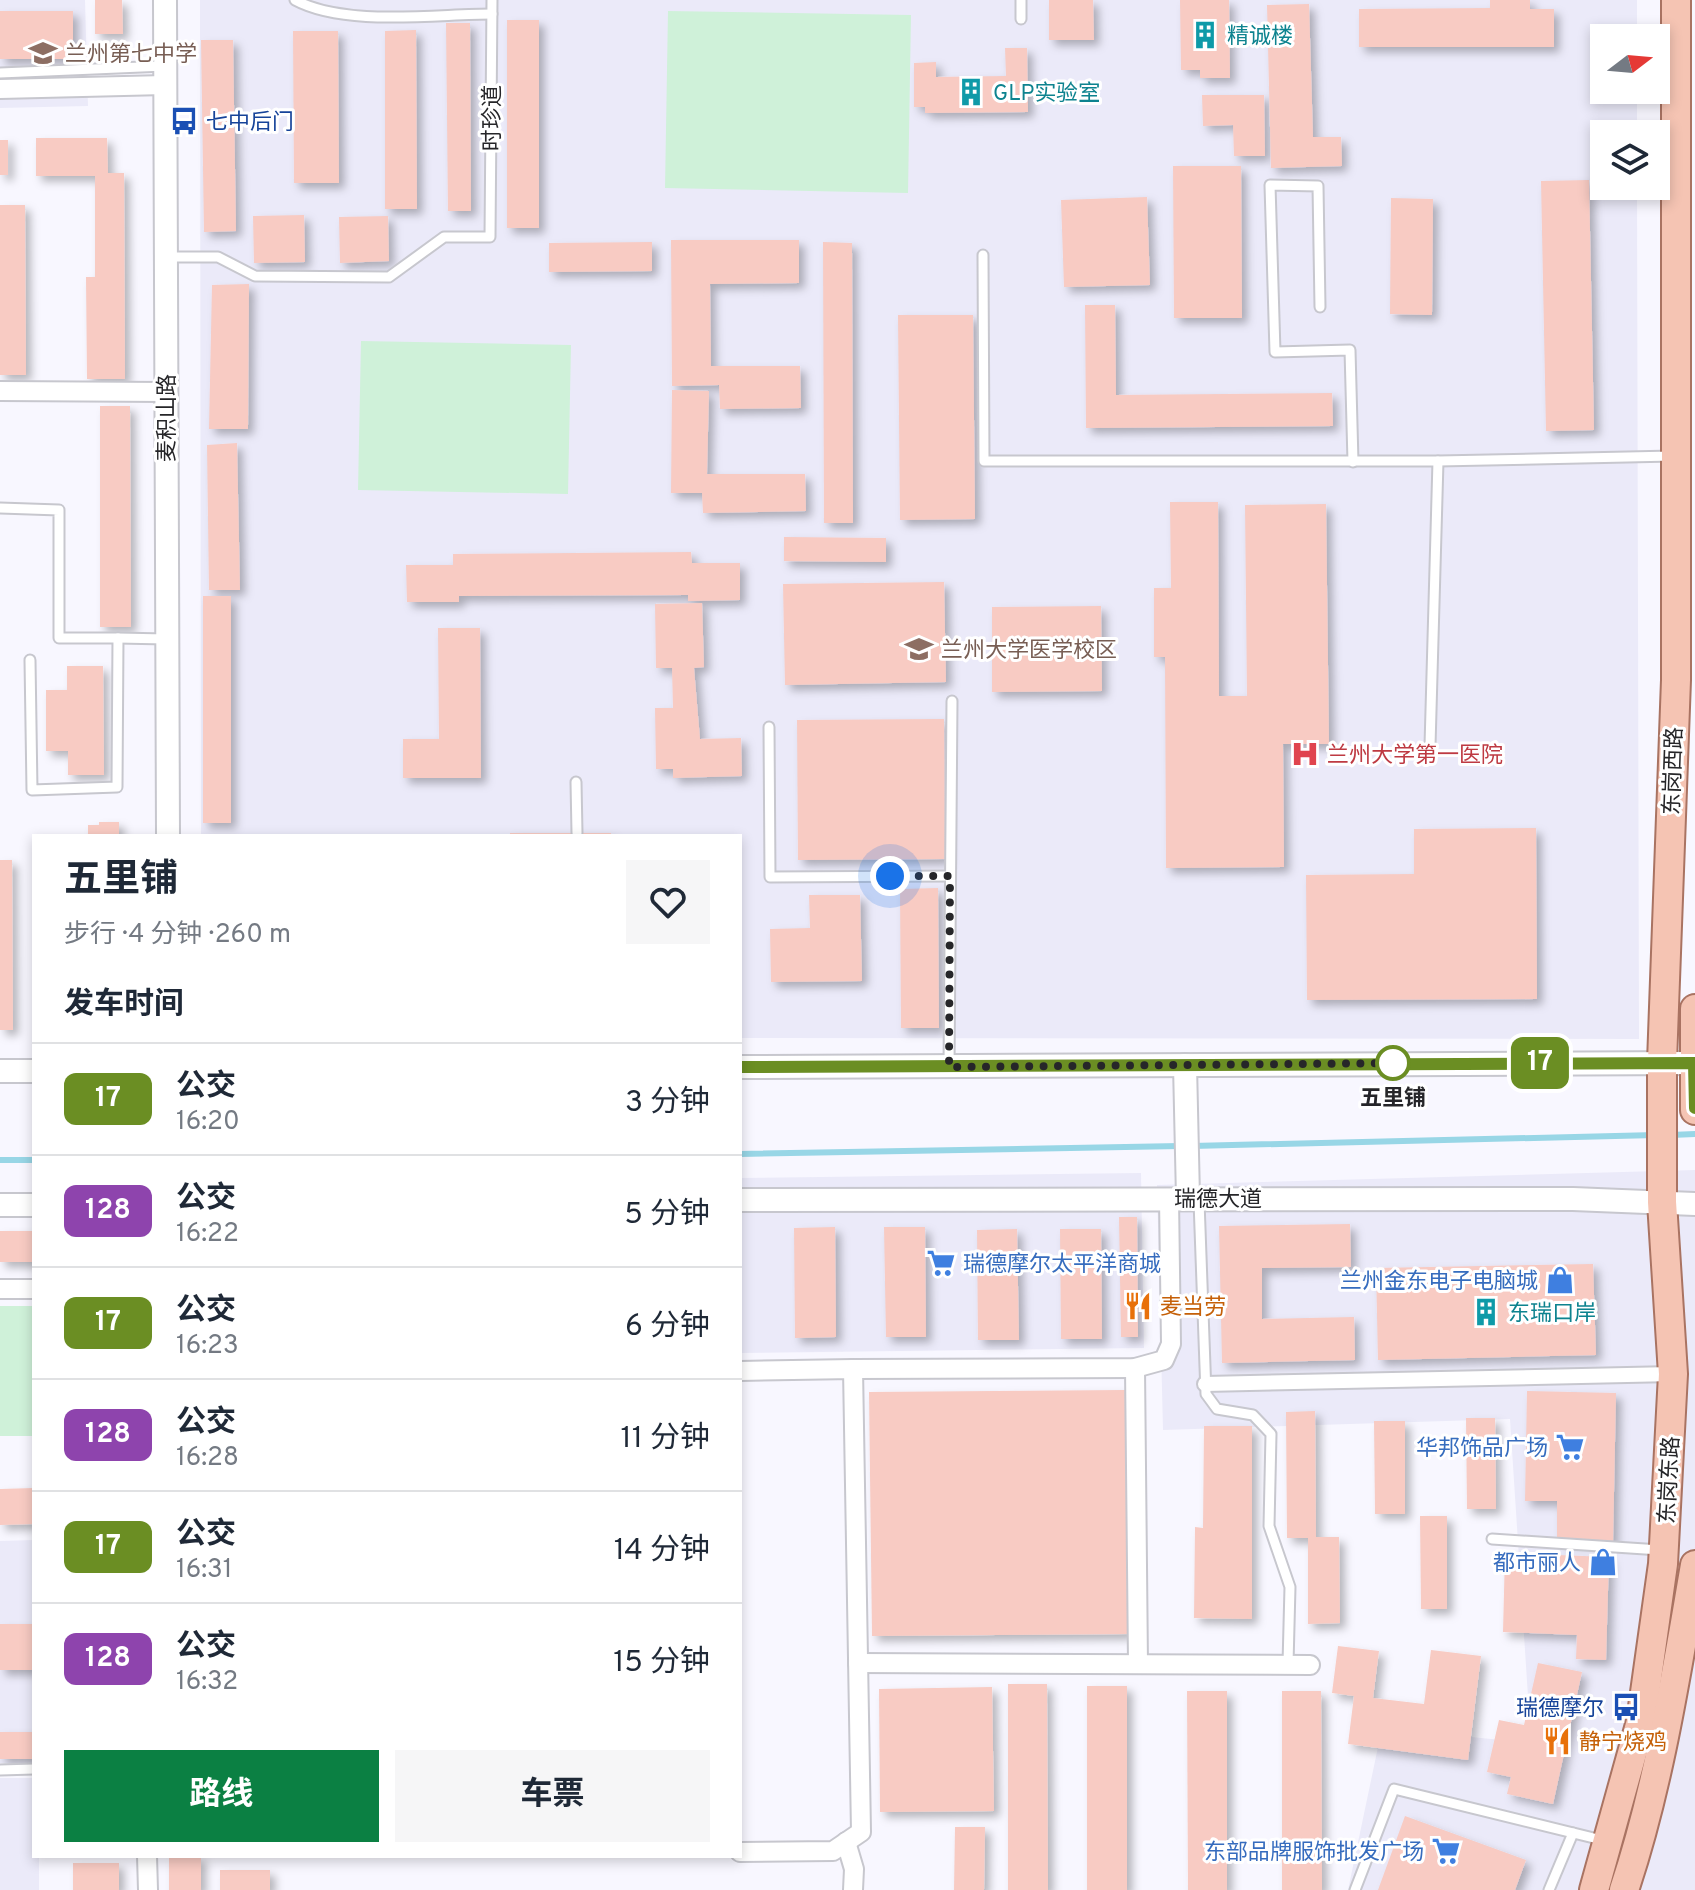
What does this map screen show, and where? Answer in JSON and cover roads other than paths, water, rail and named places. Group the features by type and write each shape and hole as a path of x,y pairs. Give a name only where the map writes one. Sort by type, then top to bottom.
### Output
{"main road":[{"name":"东岗西路","path":"1662,1062 1676,680 1676,0"},
{"path":"1695,1009 1695,1110"},
{"name":"东岗东路","path":"1594,1890 1641,1721 1664,1550 1673,1374 1662,1202 1662,1062"},
{"path":"1624,1890 1638,1848 1664,1733 1695,1565"}],"street":[{"name":"麦积山路","path":"165,0 168,834"},
{"path":"0,89 165,76"},
{"path":"0,391 166,392"},
{"path":"742,1067 1695,1063"},
{"path":"742,1371 1135,1368 1164,1360 1171,1344 1186,1198 1185,1065"},
{"path":"0,1071 32,1071"},
{"name":"瑞德大道","path":"742,1200 1186,1198 1695,1204"},
{"path":"0,1205 32,1205"},
{"path":"0,1289 32,1289"},
{"path":"1135,1368 1138,1664"},
{"path":"742,1852 833,1851 861,1832 853,1369"},
{"path":"1205,1384 1673,1374"},
{"path":"858,1663 1310,1665"},
{"path":"846,1842 854,1869 853,1890"},
{"path":"147,1858 148,1890"}],"lane":[{"path":"295,0 310,8 355,15 492,14"},
{"name":"时珍道","path":"165,257 218,257 255,276 389,277 444,237 490,237 492,0"},
{"path":"1021,0 1021,19"},
{"path":"0,73 165,76"},
{"path":"1320,307 1318,186 1270,185 1275,352 1350,350 1353,462"},
{"path":"983,255 984,461 1353,462 1677,456"},
{"path":"1430,746 1438,461"},
{"path":"0,508 59,510 59,638 167,639"},
{"path":"30,660 32,790 117,787 118,638"},
{"path":"949,1067 952,701"},
{"path":"769,727 770,877 950,876"},
{"path":"576,782 577,833"},
{"path":"1186,1198 1206,1394 1217,1409 1253,1415 1271,1434 1269,1526 1290,1587 1288,1664"},
{"path":"1492,1539 1664,1550"},
{"path":"0,1770 32,1769"},
{"path":"1355,1890 1394,1789 1609,1842"},
{"path":"1549,1890 1573,1833"}],"waterway":[{"path":"1671,1135 1695,1134"},
{"path":"1192,1146 1656,1135"},
{"path":"742,1154 1180,1146"},
{"path":"0,1160 32,1160"}],"place":[{"name":"精诚楼","path":"1205,35"},
{"name":"兰州第七中学","path":"43,53"},
{"name":"GLP实验室","path":"971,92"},
{"name":"七中后门","path":"184,121"},
{"name":"兰州大学医学校区","path":"919,649"},
{"name":"兰州大学第一医院","path":"1305,754"},
{"name":"五里铺","path":"1393,1063"},
{"name":"瑞德摩尔太平洋商城","path":"941,1263"},
{"name":"兰州金东电子电脑城","path":"1560,1280"},
{"name":"麦当劳","path":"1138,1306"},
{"name":"东瑞口岸","path":"1486,1312"},
{"name":"华邦饰品广场","path":"1570,1447"},
{"name":"都市丽人","path":"1603,1562"},
{"name":"瑞德摩尔","path":"1626,1707"},
{"name":"静宁烧鸡","path":"1557,1741"},
{"name":"东部品牌服饰批发广场","path":"1446,1851"}]}
